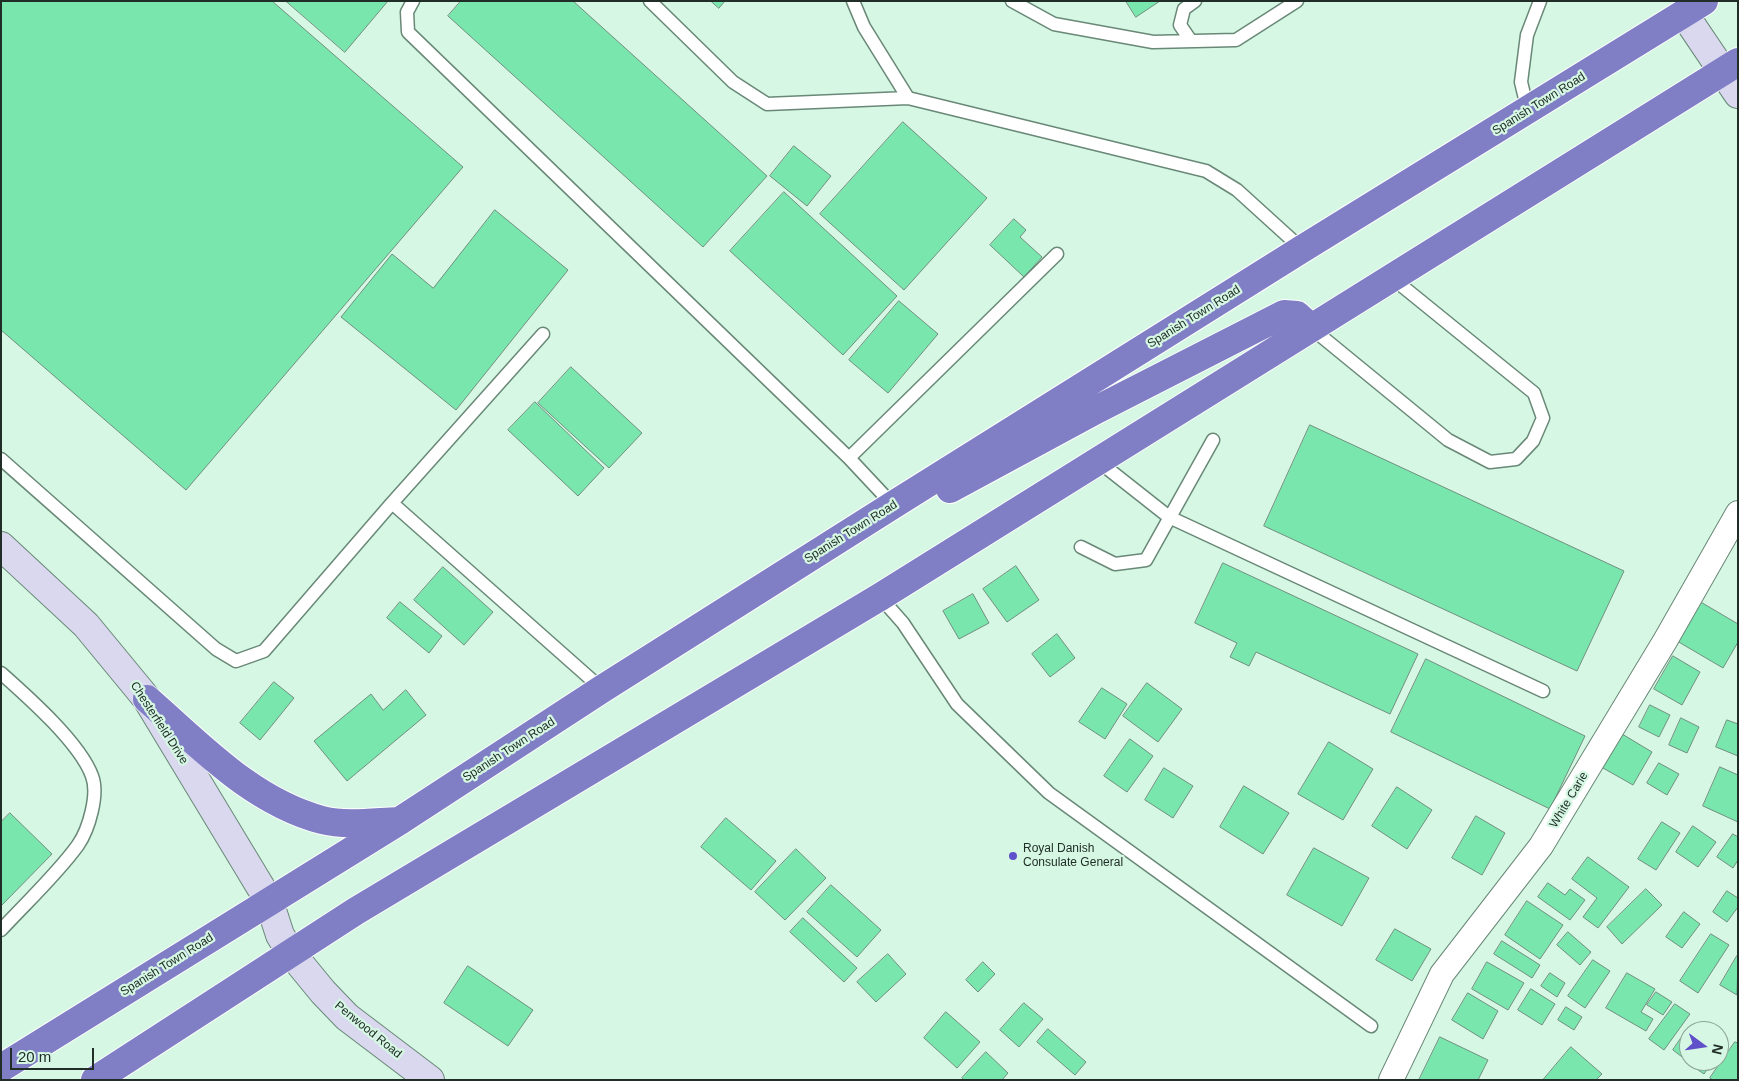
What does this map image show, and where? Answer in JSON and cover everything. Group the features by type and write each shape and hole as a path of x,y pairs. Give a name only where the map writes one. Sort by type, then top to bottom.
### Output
{"highway":[{"name":"Spanish Town Road","path":"1,1068 401,820 602,689 893,505 1302,249 1528,111 1688,6"},
{"path":"95,1080 291,952 880,597 1391,277 1733,76"},
{"path":"893,505 917,507 1107,405 1284,314 1297,315 1310,327"},
{"path":"147,700 233,774 263,795 290,809 322,820 350,824 401,820"}],"street":[{"path":"1688,6 1733,76"},
{"name":"White Carie","path":"1391,1080 1442,974 1541,846 1665,641 1738,513"},
{"name":"Chesterfield Drive","path":"1,546 86,625 147,700 269,901 280,935 291,952"},
{"name":"Penwood Road","path":"291,952 347,1017 430,1080"}],"lane":[{"path":"413,1 407,12 408,32 849,458 893,505"},
{"path":"650,1 733,82 767,104 908,98 1206,171 1237,190 1302,249"},
{"path":"853,1 864,27 908,98"},
{"path":"1012,1 1054,24 1154,42 1236,40 1297,1"},
{"path":"1191,41 1180,25 1184,9 1196,1"},
{"path":"1528,111 1521,82 1527,35 1540,1"},
{"path":"849,458 1057,254"},
{"path":"1310,327 1448,440 1490,462 1516,459 1533,441 1543,418 1534,393 1391,277"},
{"path":"1,459 216,649 236,661 264,651 392,503 543,334"},
{"path":"1081,547 1115,564 1146,560 1213,440"},
{"path":"1098,461 1169,516 1544,691"},
{"path":"392,503 602,689"},
{"path":"880,597 903,623 957,704 1048,793 1371,1026"},
{"path":"1,673 56,726 81,756 93,777 93,799 90,822 78,844 1,930"}],"building":[{"path":"1,1 272,1 463,167 186,490 1,330"},
{"path":"286,1 388,1 345,52"},
{"path":"461,1 573,1 767,176 703,247 448,16"},
{"path":"711,1 725,1 719,8"},
{"path":"1126,1 1160,1 1136,17"},
{"path":"903,122 987,198 904,290 820,214"},
{"path":"794,146 831,176 807,206 770,176"},
{"path":"784,192 897,296 843,355 730,251"},
{"path":"495,210 568,270 456,410 341,317 392,254 433,288"},
{"path":"1014,219 1026,230 1020,237 1042,257 1024,277 990,245"},
{"path":"899,301 938,334 888,393 849,360"},
{"path":"571,367 642,433 609,468 538,403"},
{"path":"535,402 604,468 578,496 508,430"},
{"path":"1310,425 1624,571 1577,671 1264,526"},
{"path":"1223,563 1418,654 1390,714 1256,652 1249,666 1230,657 1237,643 1195,623"},
{"path":"1016,566 1039,600 1007,622 983,589"},
{"path":"443,567 493,612 464,645 414,600"},
{"path":"973,594 989,623 959,639 943,611"},
{"path":"1699,601 1738,624 1738,642 1723,668 1677,641"},
{"path":"400,602 442,636 429,653 387,618"},
{"path":"1057,634 1075,658 1050,677 1032,654"},
{"path":"1673,656 1700,672 1682,705 1654,689"},
{"path":"1426,659 1585,736 1550,809 1391,732"},
{"path":"274,682 294,698 260,740 240,723"},
{"path":"1147,683 1182,709 1158,742 1123,716"},
{"path":"1102,688 1127,704 1105,739 1079,722"},
{"path":"406,690 426,715 347,781 314,741 371,694 383,710"},
{"path":"1650,705 1670,715 1659,737 1639,727"},
{"path":"1681,718 1699,727 1687,753 1669,745"},
{"path":"1727,720 1738,724 1738,756 1716,747"},
{"path":"1622,734 1652,752 1633,785 1603,768"},
{"path":"1130,739 1153,756 1127,792 1104,776"},
{"path":"1329,742 1373,769 1343,820 1298,794"},
{"path":"1659,763 1679,774 1667,795 1647,783"},
{"path":"1720,767 1738,775 1738,822 1703,806"},
{"path":"1164,768 1193,786 1173,818 1145,800"},
{"path":"1244,786 1289,813 1263,854 1220,827"},
{"path":"1397,787 1432,810 1407,849 1372,826"},
{"path":"10,813 52,854 1,906 1,822"},
{"path":"1476,816 1505,833 1482,875 1452,858"},
{"path":"726,818 776,861 751,890 701,847"},
{"path":"1662,822 1680,833 1656,870 1638,859"},
{"path":"1693,826 1716,842 1698,867 1676,852"},
{"path":"1733,834 1738,837 1738,860 1733,868 1717,857"},
{"path":"1314,848 1369,878 1342,926 1287,895"},
{"path":"796,849 826,878 785,920 755,892"},
{"path":"1588,857 1629,887 1598,928 1583,917 1597,898 1572,879"},
{"path":"1548,883 1565,895 1570,889 1585,900 1570,920 1538,897"},
{"path":"831,885 881,930 857,957 807,912"},
{"path":"1646,889 1662,905 1622,944 1607,927"},
{"path":"1727,891 1738,898 1738,907 1727,922 1713,912"},
{"path":"1527,901 1563,925 1540,959 1505,935"},
{"path":"1684,912 1700,924 1682,948 1666,937"},
{"path":"803,918 857,968 844,982 790,932"},
{"path":"1395,929 1431,949 1412,981 1376,960"},
{"path":"1568,932 1591,952 1580,965 1557,945"},
{"path":"1711,934 1729,945 1698,993 1680,981"},
{"path":"1502,941 1540,965 1532,978 1494,954"},
{"path":"888,954 906,974 876,1002 857,982"},
{"path":"1738,957 1737,995 1720,985"},
{"path":"1593,960 1610,971 1585,1008 1568,996"},
{"path":"983,962 995,974 978,992 966,980"},
{"path":"1487,962 1524,983 1508,1010 1472,989"},
{"path":"468,966 533,1010 508,1046 444,1003"},
{"path":"1550,973 1565,983 1557,997 1541,986"},
{"path":"1627,973 1655,989 1641,1012 1653,1019 1646,1031 1606,1008"},
{"path":"1531,989 1555,1004 1542,1025 1518,1010"},
{"path":"1656,992 1672,1002 1663,1015 1647,1005"},
{"path":"1468,993 1498,1011 1483,1039 1452,1020"},
{"path":"1024,1003 1043,1019 1019,1047 1000,1030"},
{"path":"1675,1004 1690,1014 1685,1021 1679,1021 1679,1029 1664,1050 1649,1039"},
{"path":"1566,1007 1582,1017 1574,1030 1558,1020"},
{"path":"946,1012 980,1042 957,1068 924,1038"},
{"path":"1048,1029 1086,1062 1075,1075 1037,1042"},
{"path":"1440,1037 1488,1060 1478,1080 1419,1080"},
{"path":"1679,1041 1679,1055 1673,1050"},
{"path":"1735,1042 1738,1043 1738,1080 1713,1080 1710,1078 1715,1071 1729,1071 1729,1051"},
{"path":"1571,1047 1602,1074 1596,1080 1543,1080"},
{"path":"986,1052 1008,1073 1002,1080 964,1080 962,1078"}],"place":[{"name":"Royal Danish Consulate General","path":"1013,856"}]}
